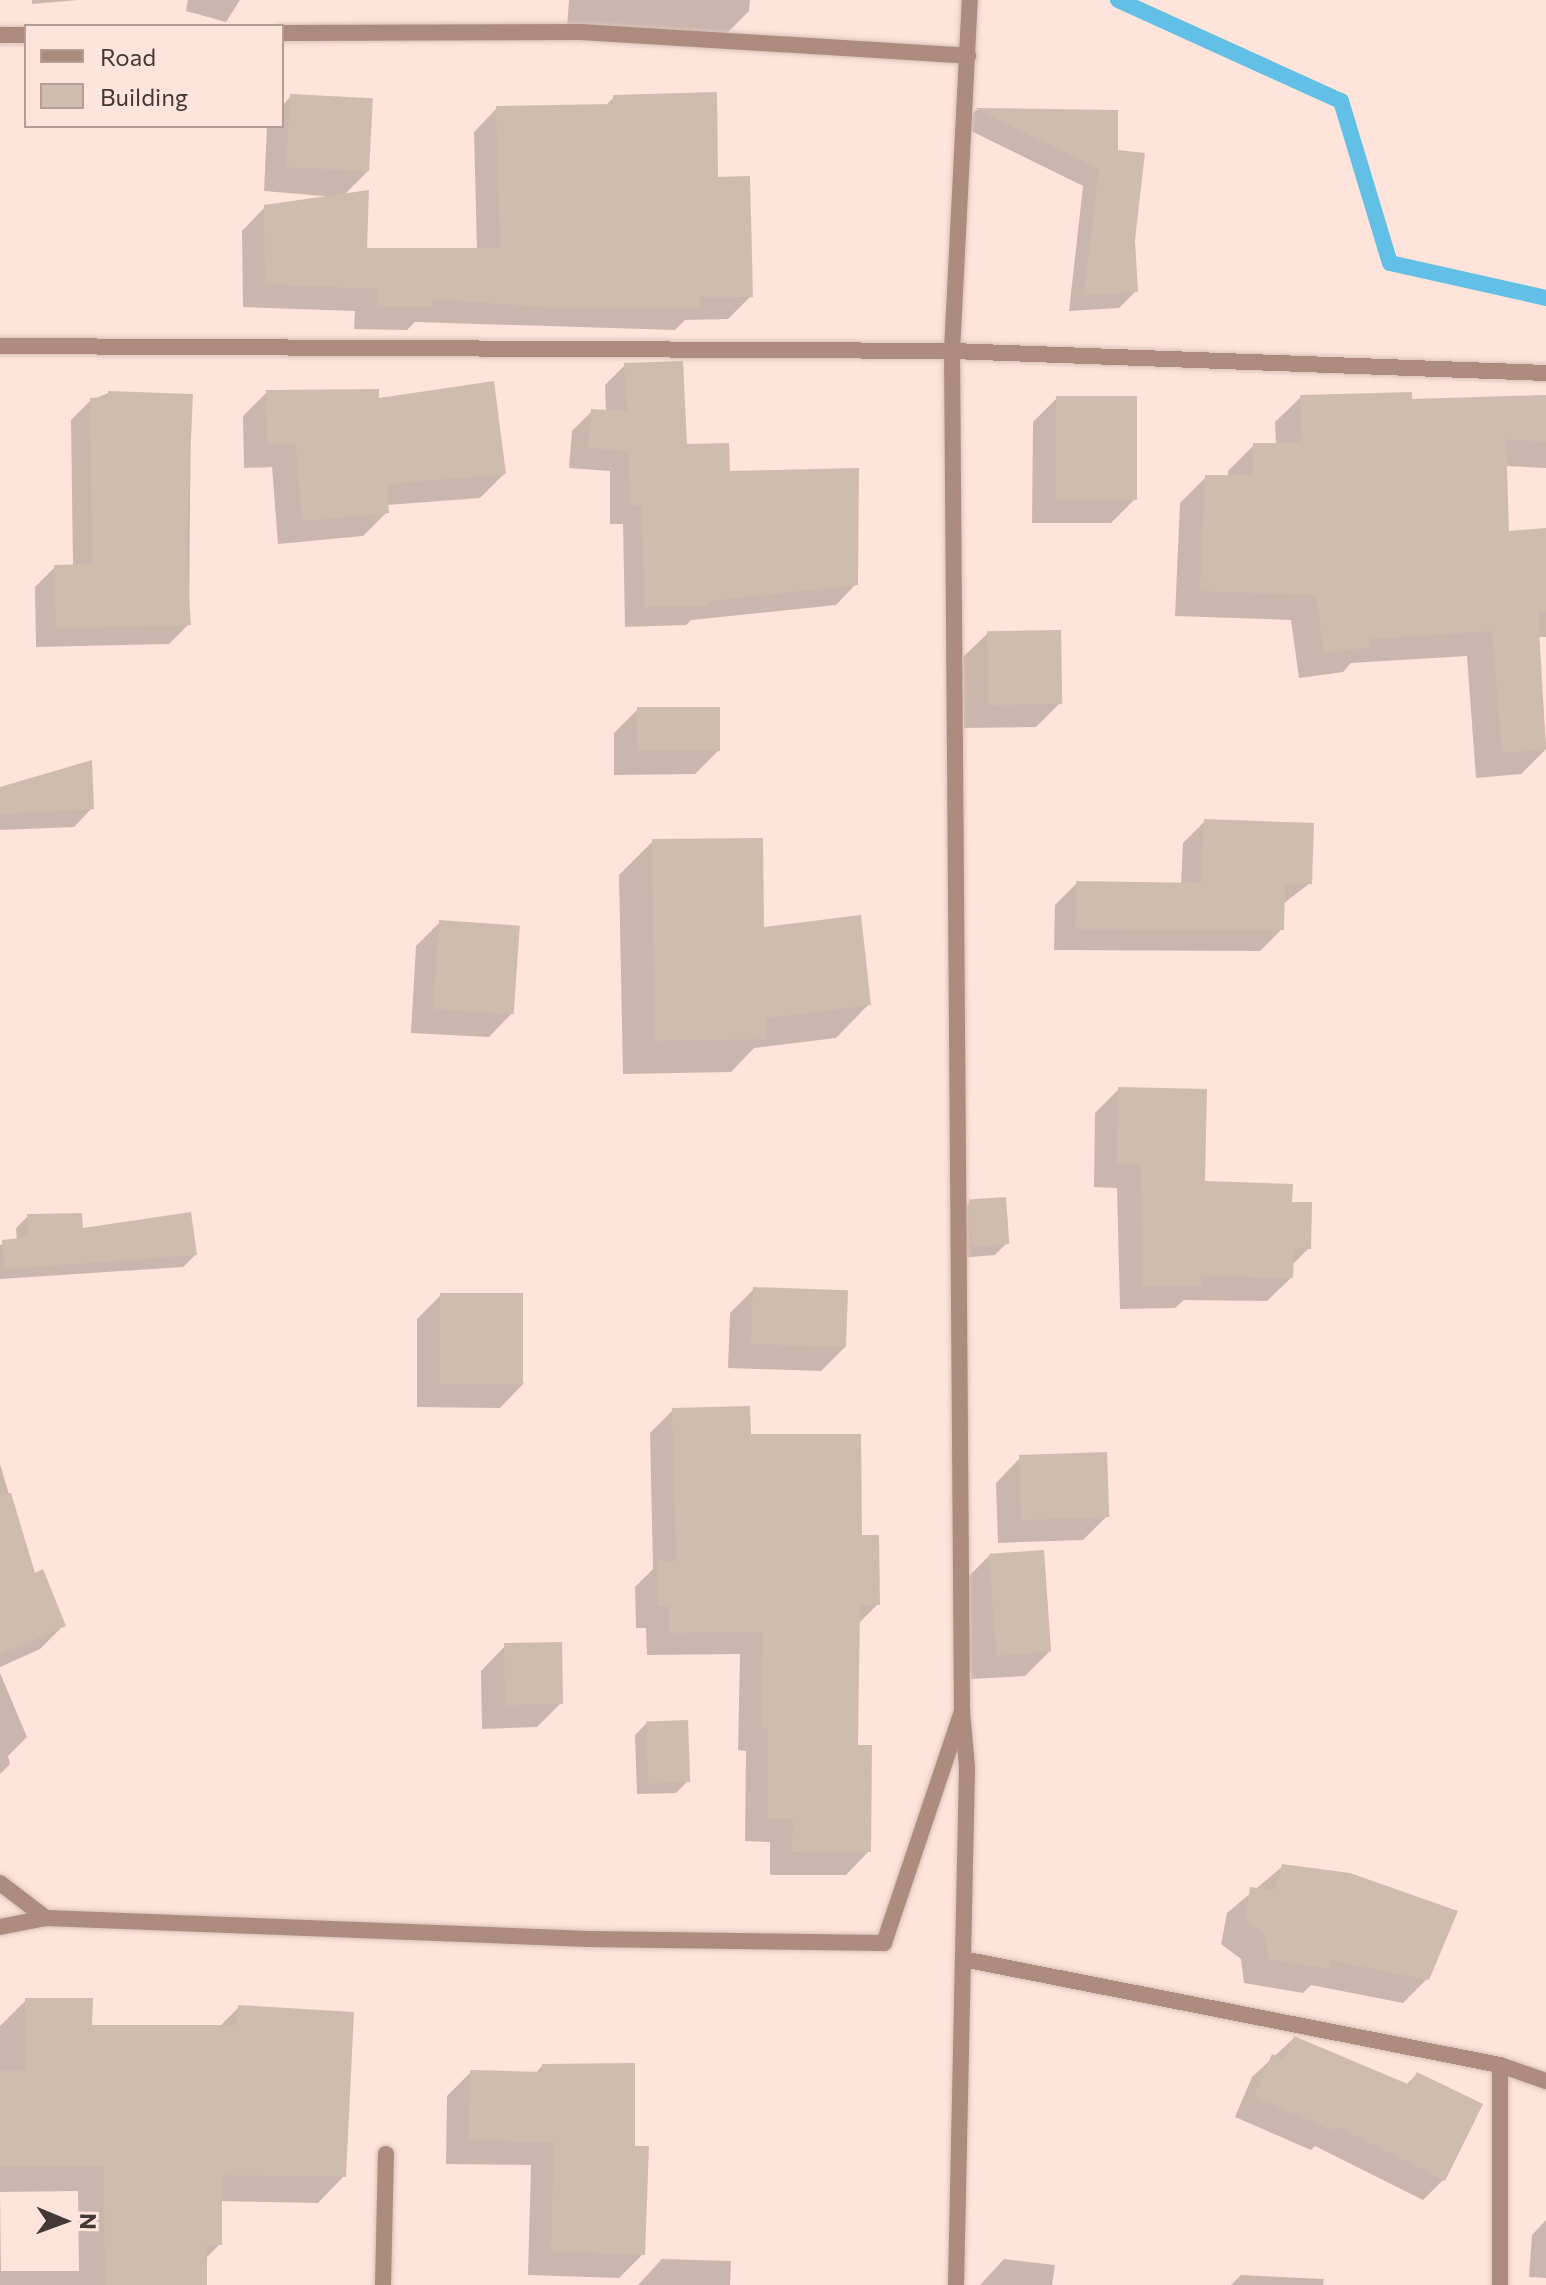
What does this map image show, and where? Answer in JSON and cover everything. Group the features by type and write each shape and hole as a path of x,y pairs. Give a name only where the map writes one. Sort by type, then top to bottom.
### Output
{"street":[{"path":"956,2285 967,1767 962,1711 952,351 969,6"},
{"path":"284,33 581,32 968,56"},
{"path":"0,35 24,35"},
{"path":"0,346 952,351 1546,373"},
{"path":"0,1927 46,1918 589,1939 884,1943 962,1711"},
{"path":"0,1883 46,1918"},
{"path":"963,1959 1500,2065 1546,2081"},
{"path":"1500,2065 1500,2285"},
{"path":"383,2285 386,2154"}],"building":[{"path":"717,92 718,177 750,176 753,297 700,297 700,308 558,308 432,299 432,307 377,307 377,289 265,284 264,205 369,190 367,248 500,248 496,106 613,104 613,95"},
{"path":"290,94 373,98 369,171 286,167"},
{"path":"975,108 1118,110 1118,150 1145,153 1135,240 1138,292 1084,295 1099,169"},
{"path":"683,361 687,444 729,443 730,471 859,468 858,585 708,601 708,606 644,607 642,505 630,505 629,451 588,448 591,409 627,411 624,363"},
{"path":"494,381 506,474 387,484 389,513 302,521 296,444 267,444 266,390 379,389 379,398"},
{"path":"108,391 193,394 186,548 191,625 56,628 54,565 92,564 90,398 108,397"},
{"path":"1412,392 1412,399 1546,395 1546,442 1506,439 1509,531 1546,528 1546,612 1538,612 1546,749 1502,753 1492,631 1369,639 1371,647 1324,653 1316,595 1200,591 1205,475 1253,475 1253,443 1302,443 1300,395"},
{"path":"1056,396 1137,396 1137,500 1056,500"},
{"path":"1061,630 1062,704 988,705 987,631"},
{"path":"637,707 720,707 720,751 637,751"},
{"path":"92,760 94,809 0,814 0,787"},
{"path":"1204,819 1314,823 1312,884 1285,883 1284,930 1075,929 1076,881 1201,883"},
{"path":"763,838 764,927 861,915 871,1005 766,1018 766,1039 655,1041 652,839"},
{"path":"439,920 520,926 514,1014 433,1009"},
{"path":"1118,1087 1207,1089 1205,1181 1293,1184 1292,1202 1312,1202 1311,1249 1294,1248 1293,1278 1201,1276 1202,1285 1143,1286 1141,1164 1117,1164"},
{"path":"1006,1197 1009,1244 972,1246 969,1200"},
{"path":"191,1212 197,1255 5,1269 2,1240 28,1237 27,1214 82,1213 83,1228"},
{"path":"753,1287 848,1290 846,1347 751,1344"},
{"path":"440,1293 523,1293 523,1384 440,1384"},
{"path":"750,1406 751,1434 861,1434 862,1535 879,1535 880,1605 860,1605 858,1745 872,1745 871,1852 792,1852 793,1819 768,1819 768,1728 761,1728 763,1632 669,1633 669,1606 658,1606 658,1561 676,1561 672,1408"},
{"path":"1107,1452 1109,1517 1021,1520 1019,1455"},
{"path":"11,1493 35,1573 43,1569 66,1626 0,1654 0,1494"},
{"path":"1044,1550 1051,1652 996,1656 989,1554"},
{"path":"562,1642 563,1704 505,1705 504,1643"},
{"path":"688,1720 690,1782 648,1783 646,1721"},
{"path":"1282,1864 1350,1873 1458,1911 1429,1980 1330,1960 1329,1969 1268,1959 1265,1934 1245,1920 1250,1887 1275,1890"},
{"path":"25,1998 93,1998 92,2025 237,2025 238,2005 354,2012 346,2177 222,2175 222,2245 207,2245 207,2285 105,2285 104,2166 0,2167 0,2071 25,2071"},
{"path":"1294,2036 1410,2085 1417,2072 1483,2104 1445,2181 1335,2126 1333,2131 1254,2096 1272,2054 1284,2060"},
{"path":"635,2063 635,2146 649,2146 645,2255 551,2251 554,2142 469,2140 470,2070 542,2072 542,2064"}],"waterway":[{"path":"1118,0 1341,101 1390,263 1546,298"}]}
